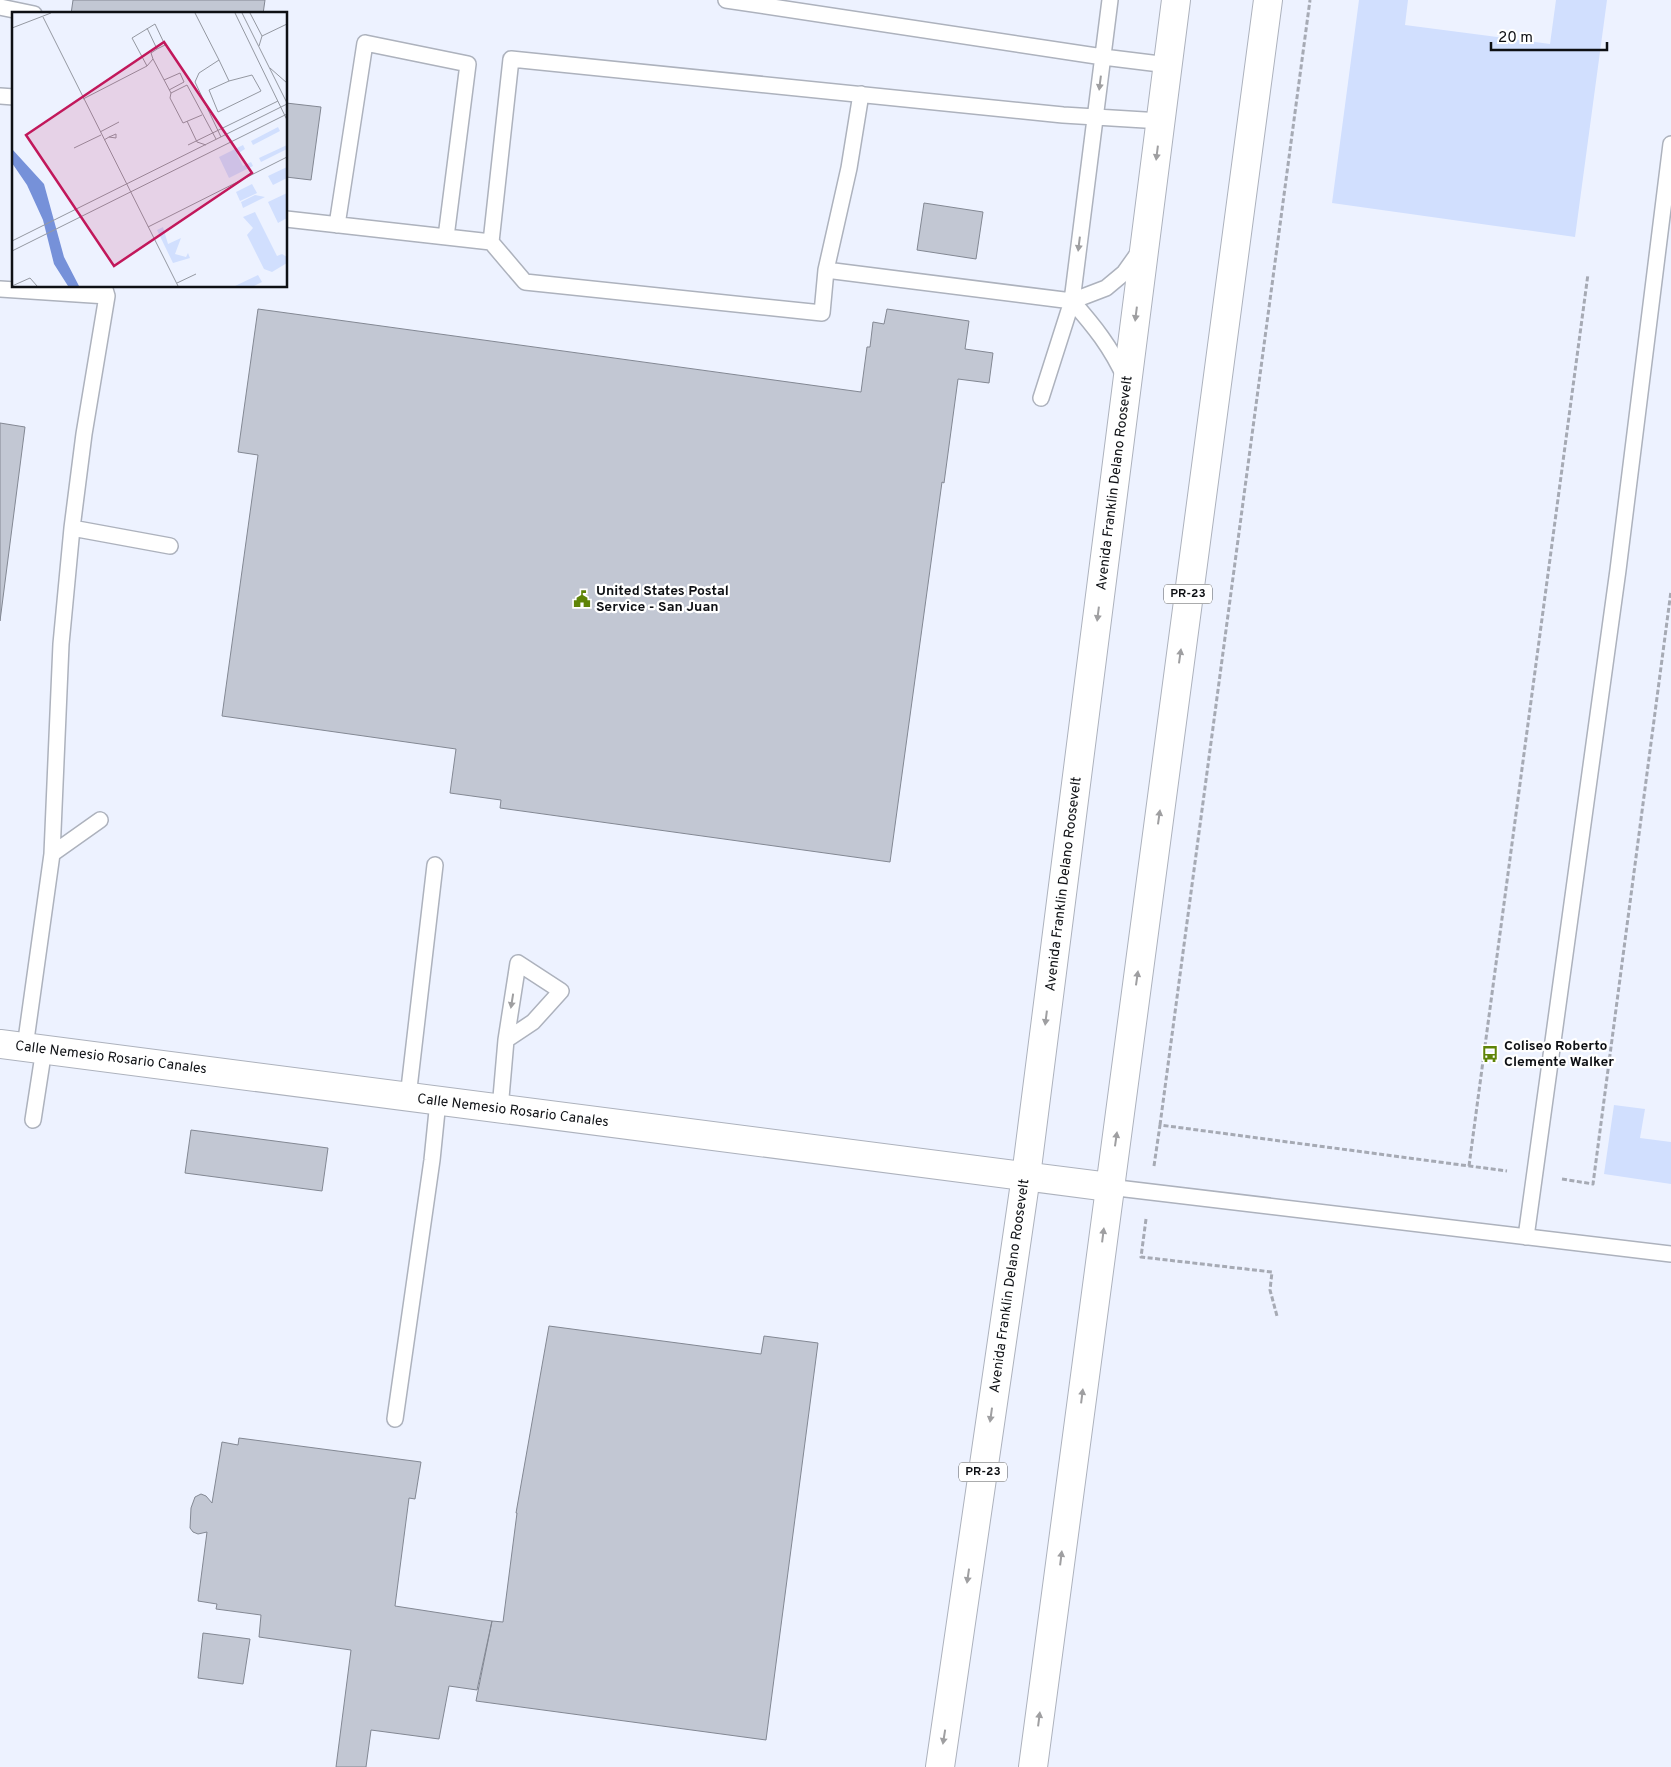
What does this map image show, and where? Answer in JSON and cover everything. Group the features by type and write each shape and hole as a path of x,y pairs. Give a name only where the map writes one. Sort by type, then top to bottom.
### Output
{"main road":[{"name":"Avenida Franklin Delano Roosevelt","path":"940,1767 1026,1176 1176,0"},
{"name":"PR-23","path":"1033,1767 1268,0"},
{"name":"Calle Nemesio Rosario Canales","path":"23,1047 1109,1187"}],"lane":[{"path":"726,0 1103,57 1168,65"},
{"path":"1041,398 1072,301 1110,0"},
{"path":"0,7 24,12"},
{"path":"337,225 365,43 468,64 446,237"},
{"path":"491,242 511,59 1095,117 1161,121"},
{"path":"288,219 491,242 525,282 822,313 826,270 849,168 861,94"},
{"path":"1526,1237 1618,570 1671,144"},
{"path":"826,270 1072,301 1106,288 1124,273 1145,242"},
{"path":"0,289 106,291 72,528 61,644 52,854 23,1047 34,1120"},
{"path":"1072,301 1101,334 1117,359 1128,386"},
{"path":"72,528 170,546"},
{"path":"52,854 100,820"},
{"path":"408,1097 435,865"},
{"path":"500,1109 506,1040 518,963 561,991 533,1022 506,1040"},
{"path":"395,1419 432,1160 438,1101"},
{"path":"1109,1187 1671,1254"}],"path":[{"path":"1277,1316 1270,1290 1272,1272 1141,1257 1310,0"},
{"path":"1469,1166 1588,274"},
{"path":"1160,1125 1594,1184 1671,591"}],"shaded area":[{"path":"1359,0 1408,0 1405,25 1550,44 1556,0 1607,0 1575,237 1332,203"},
{"path":"1614,1105 1645,1109 1640,1138 1671,1142 1671,1184 1604,1174"}],"building":[{"path":"73,0 265,0 263,12 71,12"},
{"path":"288,103 321,107 311,180 288,177"},
{"path":"924,203 983,212 976,259 917,250"},
{"name":"United States Postal Service - San Juan","path":"258,309 861,392 867,347 870,347 873,322 884,324 887,309 969,321 965,349 993,353 989,383 958,379 890,862 500,808 501,800 450,793 456,749 222,716 258,455 238,452"},
{"path":"0,423 25,427 0,621"},
{"path":"191,1130 328,1148 322,1191 185,1173"},
{"path":"549,1326 761,1354 764,1336 818,1343 766,1740 476,1701 492,1621 503,1622 516,1513"},
{"path":"239,1438 421,1462 415,1499 409,1498 395,1606 492,1621 477,1690 449,1686 439,1739 371,1730 366,1767 336,1767 351,1650 259,1637 261,1615 216,1609 217,1604 198,1601 207,1532 198,1534 190,1528 191,1508 195,1497 201,1494 206,1496 212,1503 222,1442 238,1445"},
{"path":"203,1633 250,1639 243,1684 198,1678"}],"place":[{"name":"United States Postal Service - San Juan","path":"582,599"},
{"name":"Coliseo Roberto Clemente Walker","path":"1490,1054"}]}
